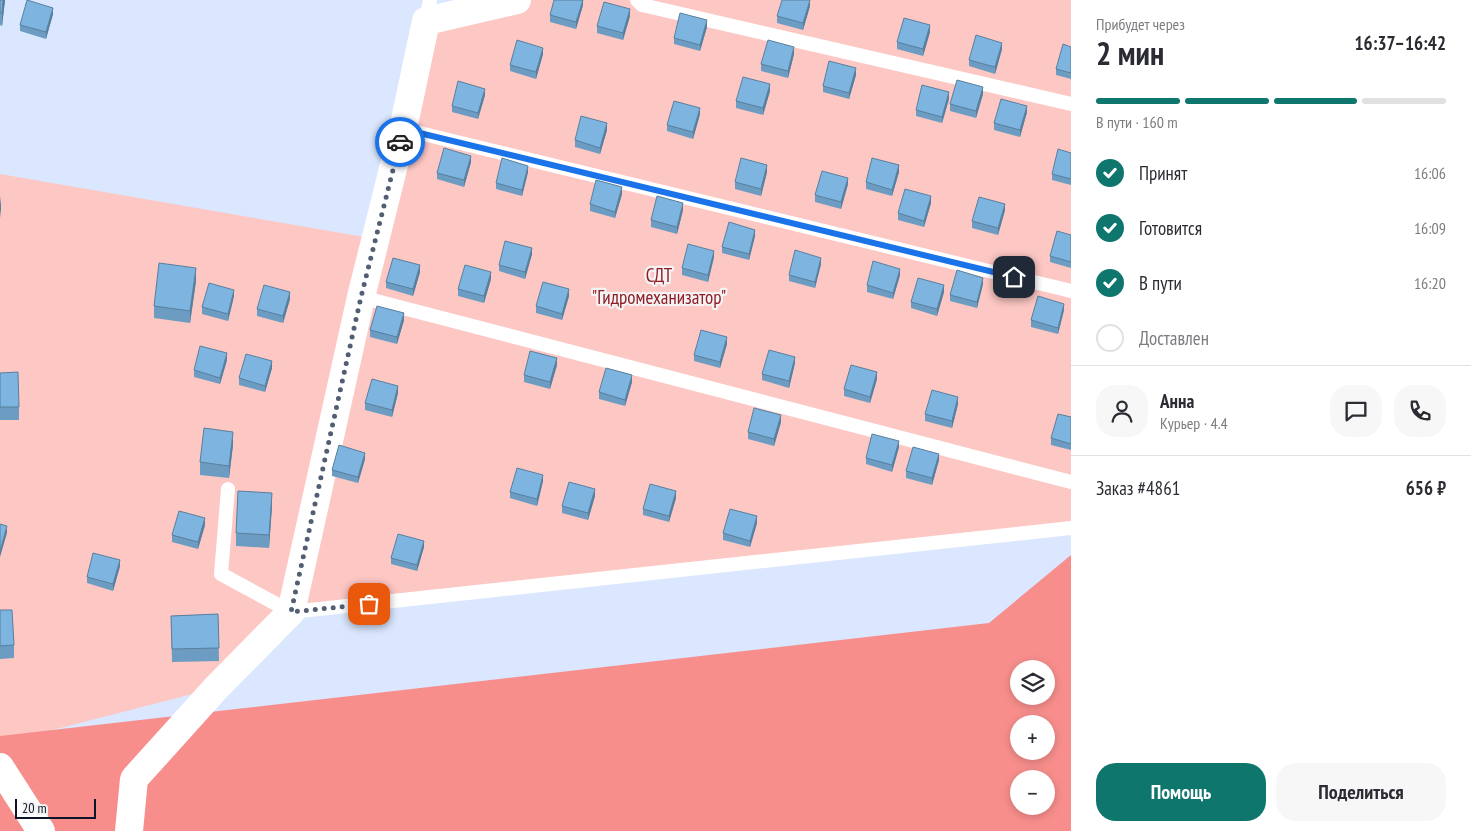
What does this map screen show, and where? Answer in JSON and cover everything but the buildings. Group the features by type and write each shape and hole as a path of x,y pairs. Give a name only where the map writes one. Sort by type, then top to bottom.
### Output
{"street":[{"path":"130,831 134,778 216,688 291,612 361,297 403,129 428,11 517,0"},
{"path":"0,767 41,831"}],"lane":[{"path":"637,0 642,5 1071,104"},
{"path":"403,129 1071,291"},
{"path":"361,297 1071,482"},
{"path":"228,489 221,574 291,612 1071,528"}],"green space":[{"name":"СДТ \"Гидромеханизатор\"","path":"517,0 1071,0 1071,528 291,612 216,688 2,743 0,739 0,174 376,239 426,21"}],"shaded area":[{"path":"1071,555 1071,831 0,831 0,736 989,623"}],"way so far":[{"path":"369,604 291,612 361,297 400,142"}],"route":[{"path":"400,142 403,129 1014,277"}]}
